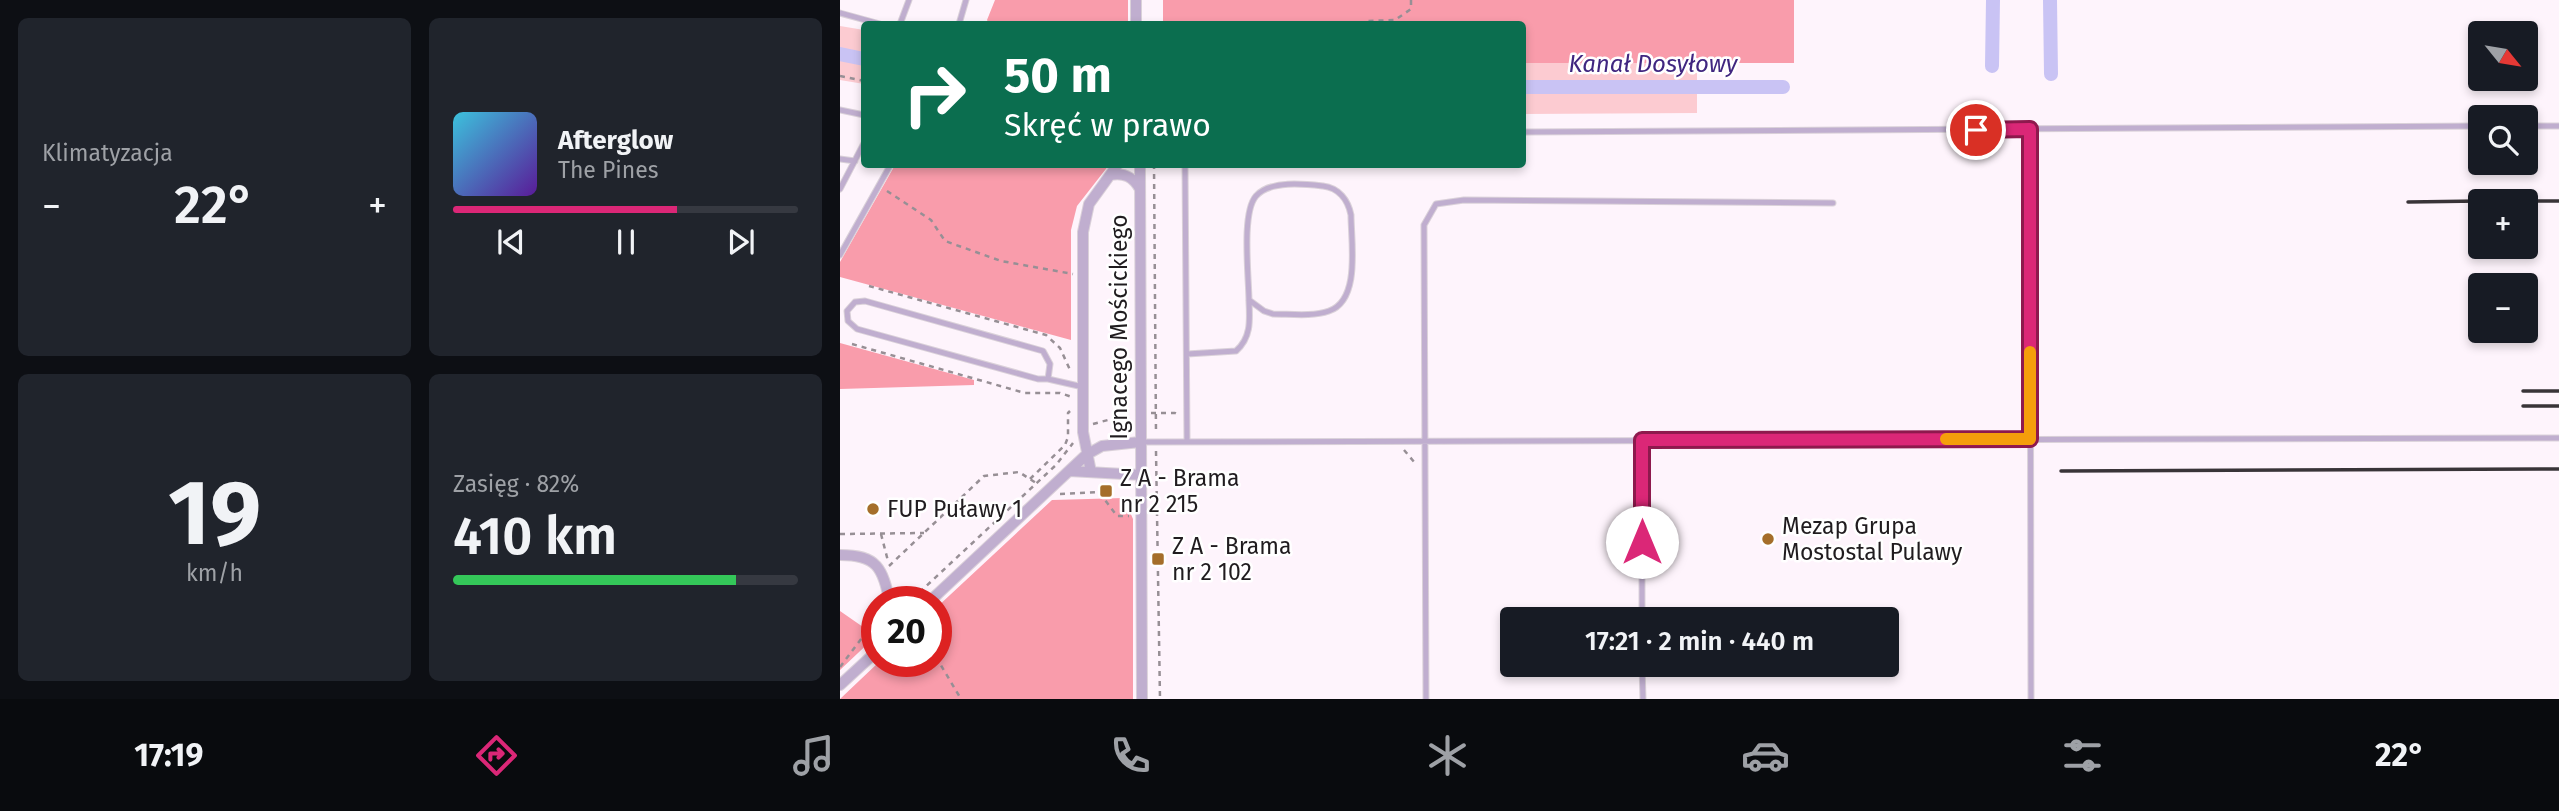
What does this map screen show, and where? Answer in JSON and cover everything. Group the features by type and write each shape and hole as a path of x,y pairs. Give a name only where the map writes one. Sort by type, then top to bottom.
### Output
{"street":[{"path":"1136,0 1136,21"},
{"name":"Ignacego Mościckiego","path":"1091,472 1086,455 1079,387 1083,232 1089,204 1115,168"},
{"name":"Ignacego Mościckiego","path":"1140,168 1142,699"},
{"path":"1110,175 1124,174 1140,189"},
{"path":"946,586 1086,455 1102,446 1140,442"},
{"path":"1069,471 1142,475"},
{"path":"840,555 856,555 876,564 882,572 886,586"},
{"path":"840,685 861,666"}],"lane":[{"path":"901,21 909,0"},
{"path":"960,21 965,0"},
{"path":"840,13 869,21"},
{"path":"840,110 861,114"},
{"path":"1526,132 2468,126"},
{"path":"2538,126 2559,126"},
{"path":"2030,129 2031,699"},
{"path":"840,189 861,149"},
{"path":"840,159 855,161"},
{"path":"840,255 889,168"},
{"path":"1185,168 1187,441"},
{"path":"1187,354 1236,351 1245,343 1250,324 1248,215 1256,196 1275,186 1287,185 1325,186 1343,196 1351,215 1352,284 1338,307 1328,312 1284,314 1264,311 1250,300"},
{"path":"1426,699 1424,225 1436,204 1464,200 1833,203"},
{"path":"1048,379 1050,364 1043,351 865,301 855,302 847,311 848,321 857,329 1038,379 1079,387"},
{"path":"1140,442 2559,438"},
{"path":"1642,440 1642,607"},
{"path":"1643,677 1643,699"}],"path":[{"path":"1368,21 1395,20 1411,9 1411,0"},
{"path":"840,76 861,80"},
{"path":"879,186 931,219 945,241 1001,261 1083,276"},
{"path":"852,344 1025,393 1060,393 1074,399 1079,387 1060,348 1046,335 869,286"},
{"path":"1030,479 1065,445 1068,437 1068,412 1074,408"},
{"path":"889,566 984,476 1019,472 1041,486"},
{"path":"840,534 923,533"},
{"path":"840,667 861,639"},
{"path":"948,677 961,699"}],"shaded area":[{"path":"995,0 1128,0 1128,21 987,20"},
{"path":"1163,0 1794,0 1794,63 1526,63 1526,21 1163,21"},
{"path":"840,26 861,30 861,84 840,80"},
{"path":"1697,62 1697,113 1526,114 1526,63"},
{"path":"893,168 1107,168 1077,206 1071,230 1071,340 840,277 840,262"},
{"path":"840,343 974,380 974,385 840,389"},
{"path":"1124,498 1133,519 1133,699 840,699 863,677 952,677 952,593 1052,500"},
{"path":"840,611 861,626 861,650 840,670"}],"waterway":[{"name":"Kanał Dosyłowy","path":"1992,66 1993,0"},
{"path":"2050,0 2051,74"},
{"name":"Kanał Dosyłowy","path":"840,54 861,58"},
{"name":"Kanał Dosyłowy","path":"1526,87 1783,87"}],"railway":[{"path":"2408,202 2468,201"},
{"path":"2538,201 2559,201"},
{"path":"2523,391 2559,391"},
{"path":"2523,406 2559,406"},
{"path":"2061,471 2559,469"}],"slow traffic":[{"path":"1946,439 2030,439 2030,352"}],"place":[{"name":"Z A - Brama nr 2 215","path":"1106,491"},
{"name":"FUP Puławy 1","path":"873,509"},
{"name":"Mezap Grupa Mostostal Pulawy","path":"1768,539"},
{"name":"Z A - Brama nr 2 102","path":"1158,559"}],"route":[{"path":"1642,542 1642,440 2030,439 2030,129 1976,130"}]}
